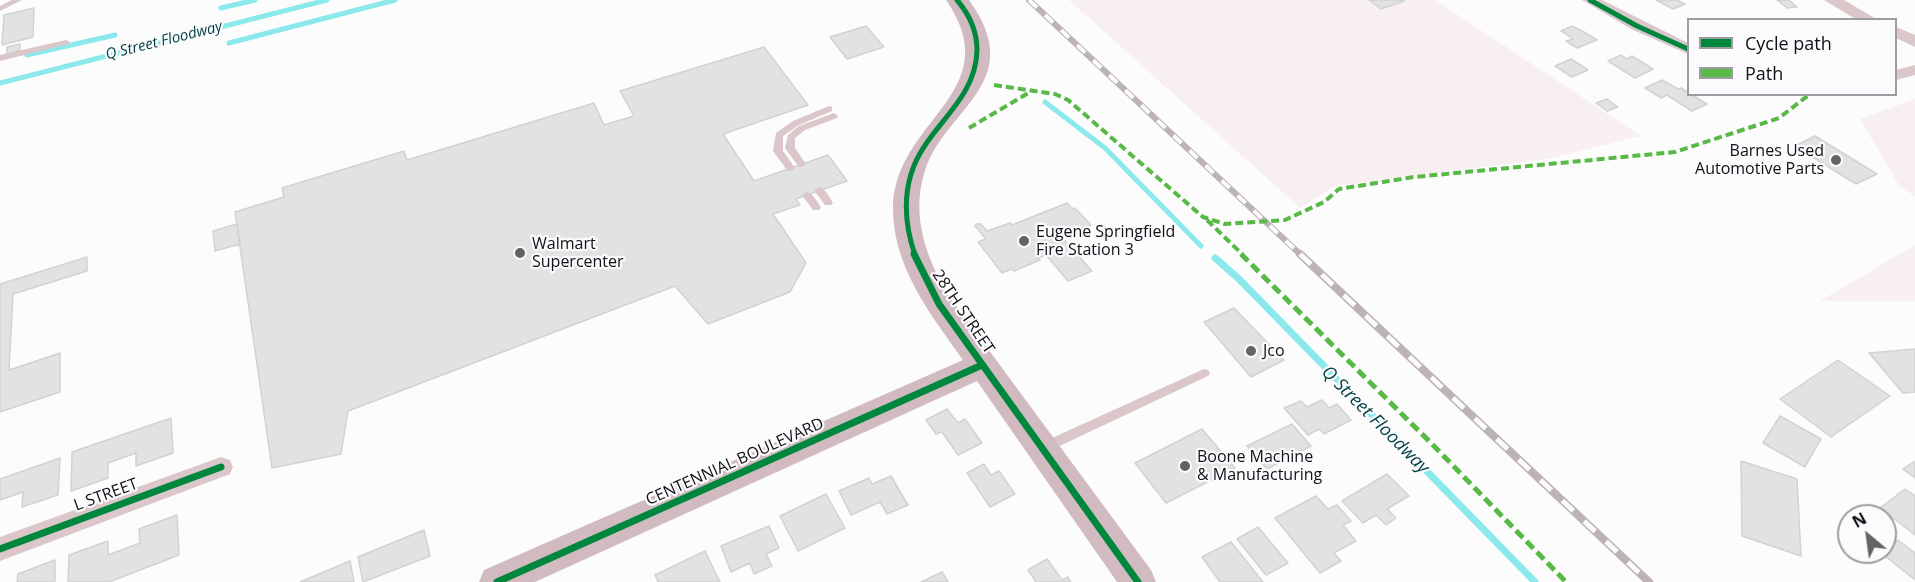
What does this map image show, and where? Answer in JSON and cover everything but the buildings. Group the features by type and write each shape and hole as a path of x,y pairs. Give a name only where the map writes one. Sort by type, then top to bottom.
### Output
{"main road":[{"name":"28TH STREET","path":"957,0 972,22 978,58 973,80 963,100 923,151 911,173 905,220 913,256 923,280 1138,582"},
{"name":"CENTENNIAL BOULEVARD","path":"497,582 982,365"}],"street":[{"path":"1590,0 1645,30 1687,48"},
{"path":"1832,0 1866,18"},
{"path":"1897,33 1915,42"},
{"path":"1897,75 1915,70"},
{"name":"L STREET","path":"0,549 221,467"}],"lane":[{"path":"0,9 18,0"},
{"path":"0,58 66,42"},
{"path":"790,168 778,151 779,135 796,123 831,113 802,128 791,137 790,148 801,164"},
{"path":"819,190 828,203"},
{"path":"807,195 816,208"},
{"path":"1042,449 1204,373"}],"shaded area":[{"path":"1069,0 1435,0 1641,136 1553,158 1335,186 1300,208"},
{"path":"1915,99 1915,196 1900,187 1860,119"},
{"path":"1915,245 1915,301 1820,301"}],"waterway":[{"path":"221,8 255,0"},
{"name":"Q Street Floodway","path":"0,83 327,0"},
{"path":"229,43 395,0"},
{"path":"27,55 115,35"},
{"name":"Q Street Floodway","path":"1045,102 1105,148 1201,246"},
{"name":"Q Street Floodway","path":"1215,258 1239,279 1535,582"}],"railway":[{"path":"1029,0 1301,255"},
{"path":"1300,254 1649,582"}],"marked path":[{"path":"994,85 1055,94 1068,100 1203,217 1225,224 1285,220 1324,202 1339,189 1414,177 1675,152 1779,118 1807,96"},
{"path":"969,128 1011,101 1030,92"},
{"path":"1207,220 1433,445 1566,582"}],"cycle path":[{"path":"957,0 973,27 977,46 977,66 963,98 928,141 911,173 906,208 910,242 922,273 939,304 1138,582"},
{"path":"1590,0 1637,26 1687,49"},
{"path":"497,582 982,365"},
{"path":"0,549 221,467"}],"place":[{"name":"Barnes Used Automotive Parts","path":"1836,160"},
{"name":"Eugene Springfield Fire Station 3","path":"1024,241"},
{"name":"Walmart Supercenter","path":"520,253"},
{"name":"Jco","path":"1251,351"},
{"name":"Boone Machine & Manufacturing","path":"1185,466"}]}
